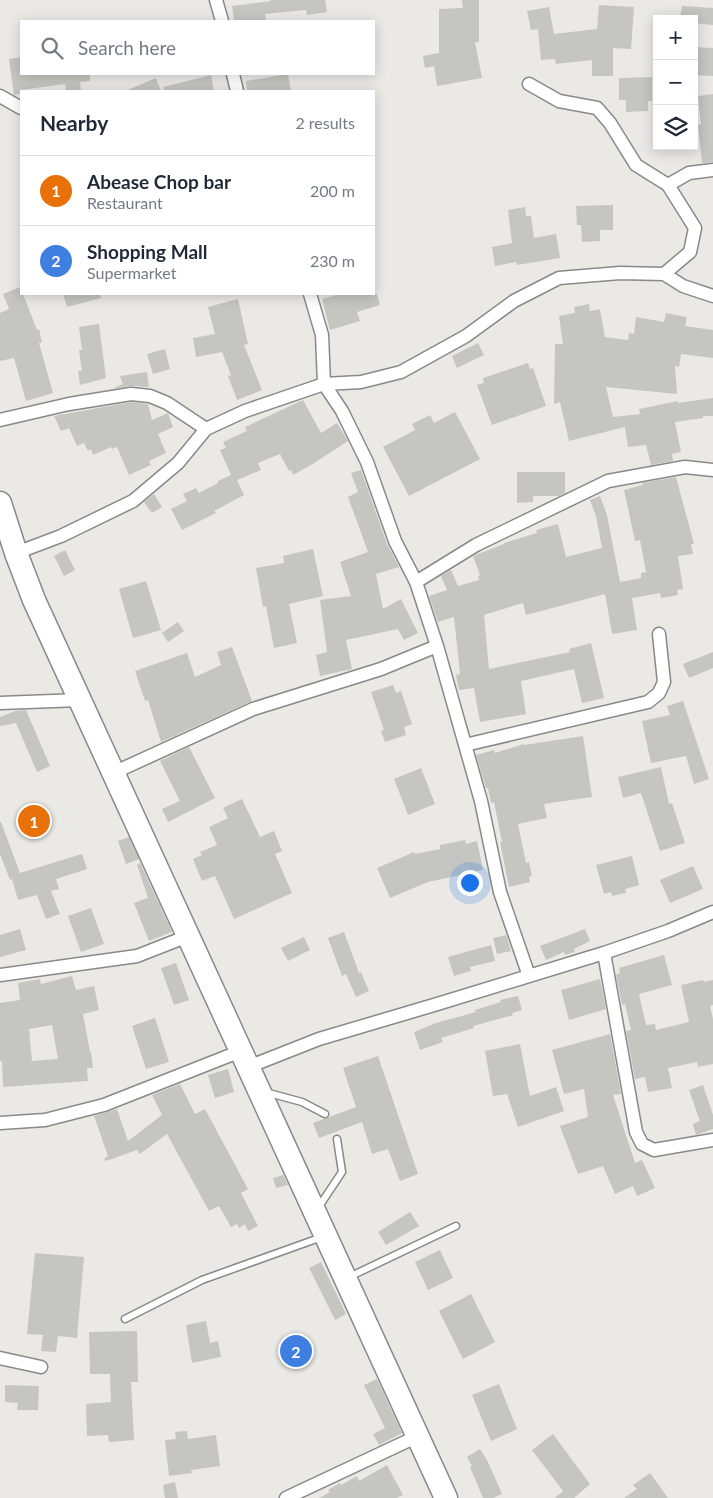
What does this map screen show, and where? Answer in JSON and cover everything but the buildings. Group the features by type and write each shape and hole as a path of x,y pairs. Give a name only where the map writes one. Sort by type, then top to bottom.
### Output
{"highway":[{"path":"0,503 14,550 34,600 446,1498"},
{"path":"0,528 14,550"}],"street":[{"path":"216,0 222,20"},
{"path":"233,75 237,90"},
{"path":"529,84 559,100 597,108 610,123 636,165 668,185 695,228 690,252 664,274"},
{"path":"0,96 20,107"},
{"path":"668,185 690,172 713,170"},
{"path":"14,550 61,536 133,501 178,463 206,429 245,411 324,384 361,382 401,372 466,336 514,301 559,278 620,273 664,274 683,286 713,296"},
{"path":"310,295 322,335 324,384 342,411 367,462 395,541 416,582 438,646 481,801 500,892 529,976"},
{"path":"0,420 69,404 131,394 150,396 167,403 206,429"},
{"path":"416,582 476,545 608,481 685,467 713,470"},
{"path":"465,745 648,702 659,693 664,682 659,634"},
{"path":"113,773 253,709 381,669 438,646"},
{"path":"0,703 80,700"},
{"path":"0,1123 45,1120 104,1105 244,1059 604,954 668,931 713,912"},
{"path":"0,975 137,956 188,936"},
{"path":"604,954 636,1132 642,1144 654,1150 713,1140"},
{"path":"0,1358 41,1367"},
{"path":"286,1498 418,1436"}],"lane":[{"path":"259,1090 302,1102 325,1114"},
{"path":"315,1213 342,1172 337,1140"},
{"path":"346,1279 456,1226"},
{"path":"125,1318 202,1280 326,1236"}],"place":[{"name":"Abease Chop bar","path":"34,821"},
{"name":"Shopping Mall","path":"296,1351"}]}
